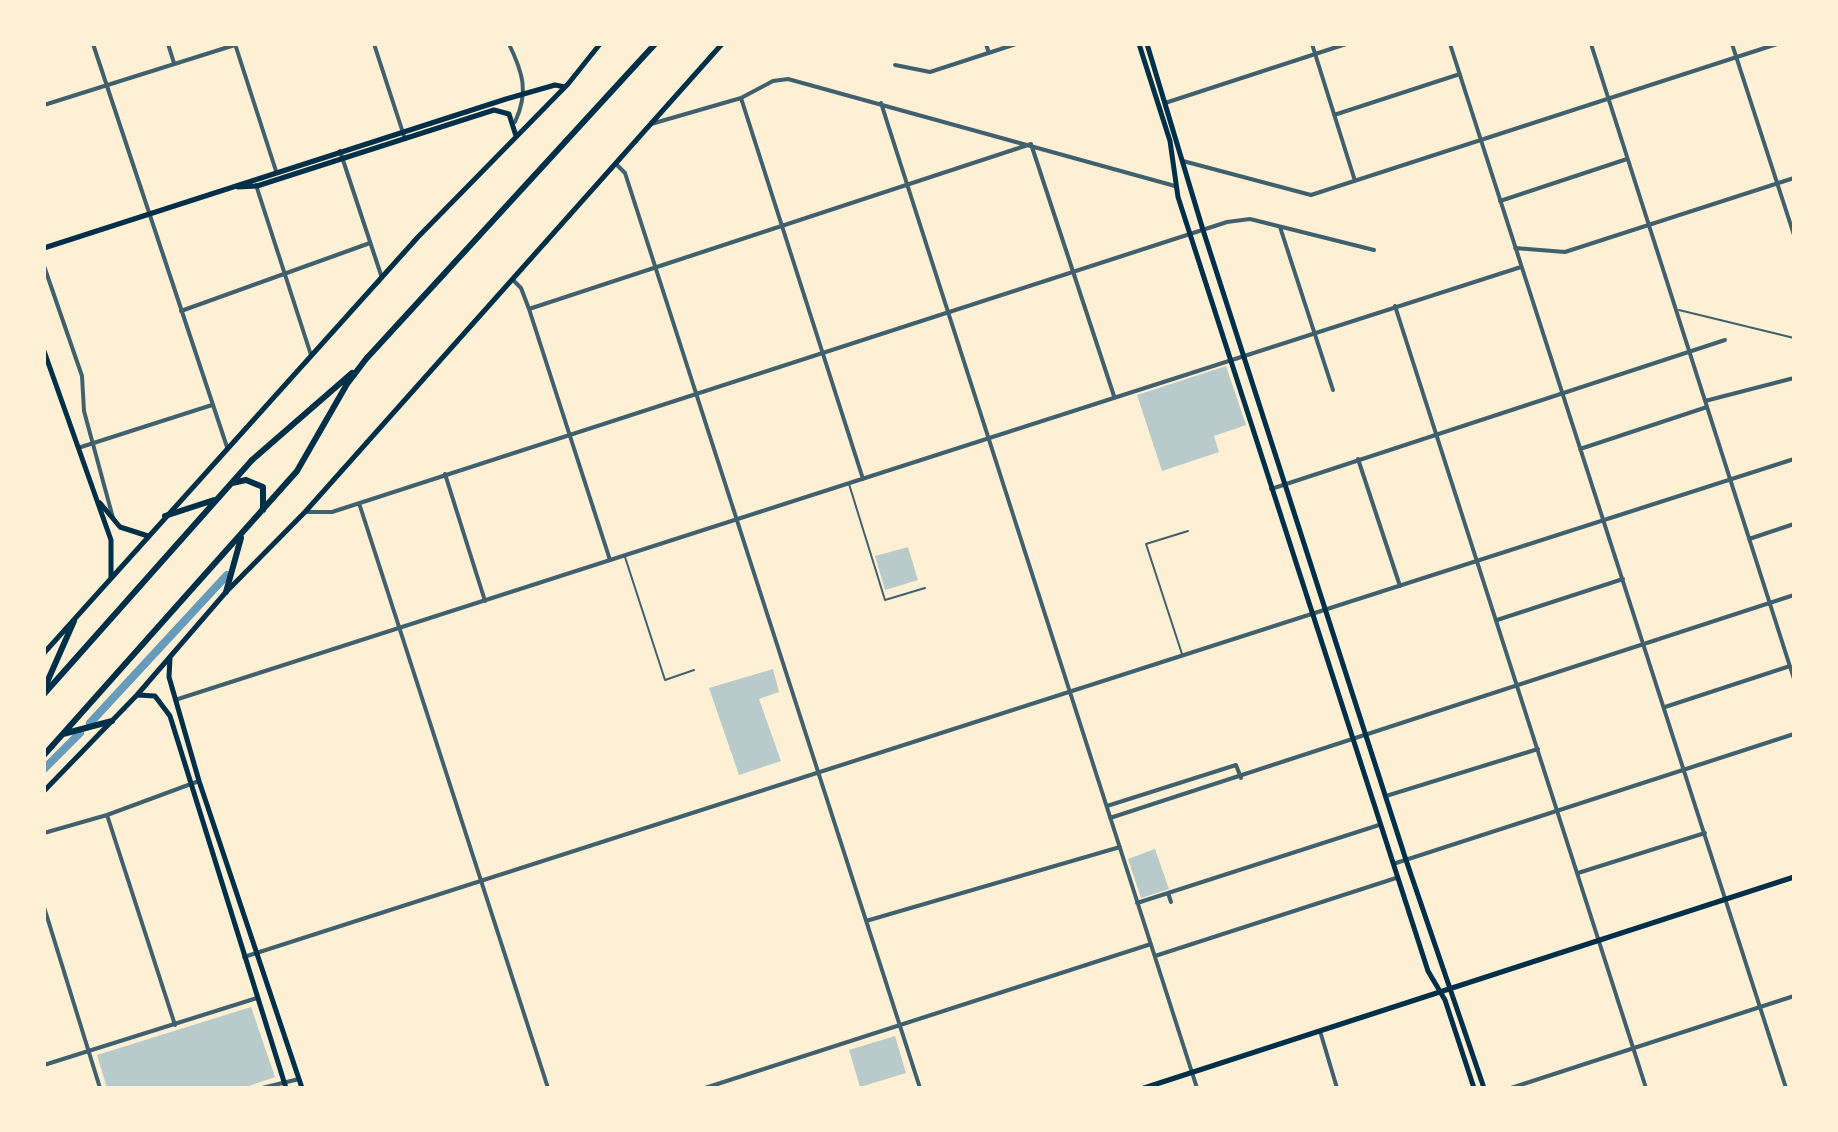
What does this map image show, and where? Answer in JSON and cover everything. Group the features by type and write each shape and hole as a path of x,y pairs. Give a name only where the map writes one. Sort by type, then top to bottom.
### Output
{"highway":[{"path":"44,752 262,514 317,442 347,384 366,359 655,44"},
{"path":"44,692 278,435 366,359"},
{"path":"232,483 246,480 263,487 262,514"},
{"path":"165,516 218,499"},
{"path":"226,592 242,536"},
{"path":"44,692 74,621"},
{"path":"63,734 112,721"}],"main road":[{"path":"44,653 227,447 565,87 600,44"},
{"path":"44,791 137,695 226,592 305,512 722,44"},
{"path":"1139,44 1170,141 1175,186 1189,234 1310,614 1428,971 1440,991 1474,1088"},
{"path":"1147,44 1203,230 1406,860 1484,1088"},
{"path":"233,187 257,186 525,93 555,85 565,87"},
{"path":"44,248 340,151 494,110 509,114 515,122 516,136"},
{"path":"44,351 111,540 111,579"},
{"path":"96,500 120,527 148,536"},
{"path":"170,657 169,677 199,781 259,952 302,1088"},
{"path":"137,695 155,696 165,705 285,1085"},
{"path":"1144,1088 1794,877"}],"street":[{"path":"93,44 227,447"},
{"path":"168,44 174,63"},
{"path":"44,105 236,44 276,171"},
{"path":"374,44 403,135"},
{"path":"509,44 523,75 525,93 515,122"},
{"path":"986,44 989,53"},
{"path":"895,65 930,72 1016,44"},
{"path":"1312,44 1355,181"},
{"path":"1159,105 1346,44"},
{"path":"1450,44 1786,1088"},
{"path":"1591,44 1794,679"},
{"path":"1732,44 1794,235"},
{"path":"1183,161 1311,195 1777,44"},
{"path":"1334,115 1460,74"},
{"path":"651,124 741,98 773,81 788,79 1175,186"},
{"path":"741,98 863,479"},
{"path":"881,103 1197,1088"},
{"path":"529,309 1031,144"},
{"path":"1031,144 1115,397"},
{"path":"340,151 382,279"},
{"path":"1500,201 1628,159"},
{"path":"616,164 625,173 920,1088"},
{"path":"254,178 312,356"},
{"path":"1515,248 1565,252 1794,178"},
{"path":"305,512 332,512 1203,230 1250,219 1374,250"},
{"path":"1280,227 1333,390"},
{"path":"181,311 370,243"},
{"path":"44,266 82,376 83,402 113,519"},
{"path":"175,700 1521,267"},
{"path":"512,278 521,288 529,309 610,560"},
{"path":"1395,306 1646,1088"},
{"path":"1271,489 1725,340"},
{"path":"1705,401 1794,378"},
{"path":"78,448 212,405"},
{"path":"1580,450 1707,407"},
{"path":"1358,459 1400,586"},
{"path":"244,957 1794,459"},
{"path":"445,474 485,601"},
{"path":"359,503 548,1088"},
{"path":"1749,539 1794,524"},
{"path":"1497,620 1623,579"},
{"path":"1110,818 1241,778 1794,595"},
{"path":"1665,707 1790,666"},
{"path":"1392,864 1794,734"},
{"path":"1386,796 1538,749"},
{"path":"1107,806 1236,765 1241,778"},
{"path":"44,833 107,815 199,781"},
{"path":"107,815 175,1025"},
{"path":"1137,903 1379,825"},
{"path":"1578,873 1705,833"},
{"path":"866,921 1120,847"},
{"path":"1155,956 1396,878"},
{"path":"1168,893 1171,902"},
{"path":"44,907 100,1088"},
{"path":"705,1088 1151,944"},
{"path":"1511,1088 1794,996"},
{"path":"44,1065 257,998"},
{"path":"1320,1031 1337,1088"},
{"path":"262,1088 285,1085 299,1079"}],"lane":[{"path":"1676,309 1794,338"},
{"path":"849,483 885,600 925,588"},
{"path":"1183,656 1146,544 1188,531"},
{"path":"624,556 665,680 694,670"}],"shaded area":[{"path":"1226,366 1246,425 1214,436 1219,452 1162,471 1137,395"},
{"path":"908,547 918,580 885,590 875,556"},
{"path":"773,669 779,692 759,699 781,761 739,775 709,688"},
{"path":"1155,849 1169,889 1141,898 1128,859"},
{"path":"251,1007 275,1077 243,1088 107,1088 97,1055"},
{"path":"895,1036 906,1073 860,1087 849,1050"}],"waterway":[{"path":"90,723 227,575"},
{"path":"44,769 80,733"}]}
